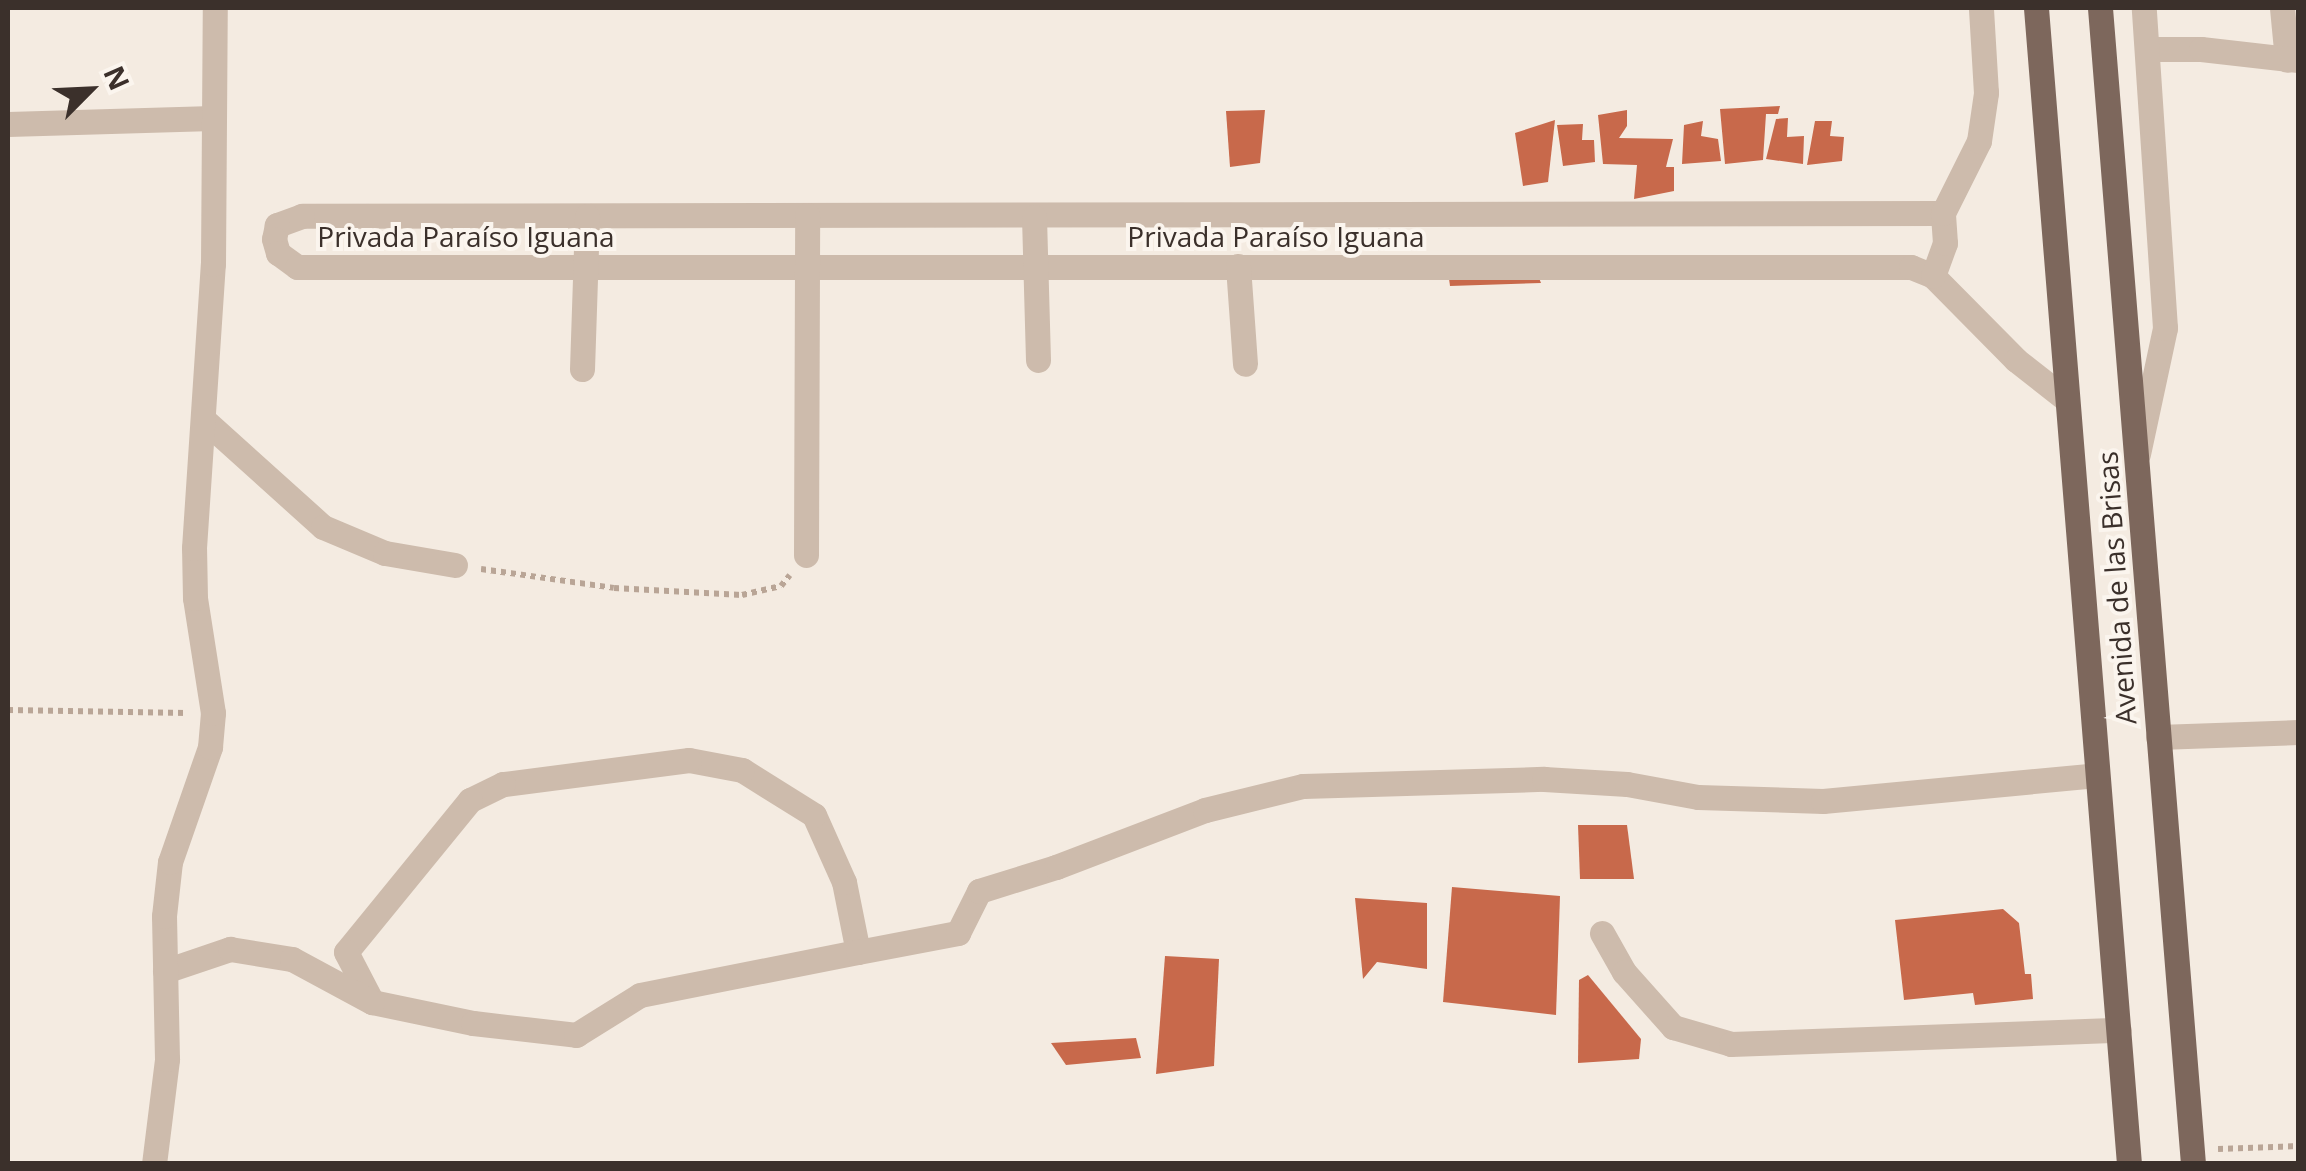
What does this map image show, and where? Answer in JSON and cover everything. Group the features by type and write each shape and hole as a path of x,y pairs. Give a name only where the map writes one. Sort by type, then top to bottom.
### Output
{"main road":[{"name":"Avenida de las Brisas","path":"2036,8 2128,1164"},
{"name":"Avenida de las Brisas","path":"2100,8 2193,1156"}],"street":[{"path":"154,1164 167,1059 164,971 170,862 210,747 213,713 195,581 213,264 215,8"},
{"path":"1981,8 1986,93 1979,141 1943,213 1945,243 1933,276 2016,360 2066,398"},
{"path":"2136,459 2165,328 2144,8"},
{"path":"2148,49 2200,49 2293,60 2282,8"},
{"path":"8,124 213,118"},
{"name":"Privada Paraíso Iguana","path":"1933,276 1893,265 804,263 297,267 278,252 274,239 276,226 302,216 1943,213"},
{"path":"806,556 807,215"},
{"path":"582,368 586,216"},
{"path":"1034,217 1038,360"},
{"path":"1238,266 1245,364"},
{"path":"203,420 323,528 384,553 454,565"},
{"path":"2158,737 2298,732"},
{"path":"372,1002 346,952 470,800 503,784 689,760 742,770 814,815 844,882 858,952"},
{"path":"164,971 230,949 292,960 372,1002 473,1023 576,1035 640,995 958,933 979,891 1056,867 1205,810 1303,786 1544,779 1627,784 1698,797 1823,801 2097,775"},
{"path":"1602,934 1624,972 1673,1027 1732,1044 2119,1030"}],"path":[{"path":"454,565 614,588 742,595 781,586 806,556"},
{"path":"8,710 213,713"},
{"path":"2193,1156 2298,1146"}],"building":[{"path":"1780,106 1778,114 1766,114 1763,160 1725,164 1720,109"},
{"path":"1265,110 1260,163 1230,167 1226,111"},
{"path":"1627,110 1627,126 1619,138 1673,139 1666,167 1674,167 1674,191 1634,199 1637,165 1603,164 1598,115"},
{"path":"1788,118 1787,137 1804,136 1803,164 1766,159 1776,119"},
{"path":"1555,120 1548,182 1523,186 1515,133"},
{"path":"1703,121 1701,136 1718,139 1721,161 1682,164 1684,125"},
{"path":"1815,121 1832,121 1830,136 1844,137 1842,161 1807,165"},
{"path":"1583,124 1582,140 1594,140 1595,162 1563,166 1557,125"},
{"path":"1448,271 1537,273 1541,283 1450,286"},
{"path":"1578,825 1627,825 1634,879 1580,879"},
{"path":"1452,887 1560,896 1556,1015 1443,1002"},
{"path":"1355,898 1427,903 1427,969 1377,962 1363,979"},
{"path":"2003,909 2019,923 2025,974 2031,974 2033,999 1975,1005 1973,993 1904,1000 1895,920"},
{"path":"1165,956 1219,959 1214,1066 1156,1074"},
{"path":"1588,975 1641,1039 1639,1059 1578,1063 1579,980"},
{"path":"1136,1038 1141,1058 1066,1065 1051,1043"}]}
